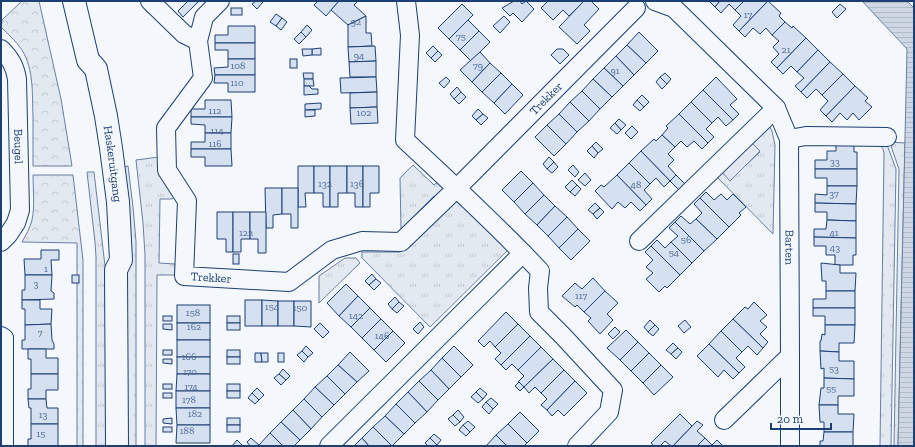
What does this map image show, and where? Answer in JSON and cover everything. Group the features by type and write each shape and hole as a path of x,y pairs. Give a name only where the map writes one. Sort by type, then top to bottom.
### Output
{"main road":[{"name":"Haskeruitgang","path":"74,1 88,60 85,70 110,260 116,270 117,446"}],"street":[{"path":"150,1 184,34 198,41"},
{"name":"Trekker","path":"220,1 204,17 198,41 203,78 166,128 167,170 187,201 184,276 289,282 332,250 362,241 401,242 457,188 632,5"},
{"path":"406,1 410,35 405,140 457,188 540,271 538,288 539,312 612,390 609,412 577,446"},
{"name":"Barten","path":"632,5 654,1 674,8 776,108 789,139 790,446"},
{"name":"Beugel","path":"1,49 15,69 17,78 20,210 16,224 1,242"},
{"path":"639,241 776,108"},
{"path":"789,139 806,136 887,137"},
{"path":"329,446 523,253"},
{"path":"1,336 4,338 4,446"},
{"path":"724,420 790,356"}],"green space":[{"path":"22,1 39,1 61,99 72,166 33,166 32,90 29,66 20,47 1,27 2,20"},
{"path":"768,124 772,131 775,145 773,234 715,175 720,170 730,180 760,152 750,141"},
{"path":"877,142 886,142 896,169 891,446 880,446 884,153 883,149"},
{"path":"890,142 905,143 898,446 894,446 899,169"},
{"path":"159,157 174,197 172,199 160,199 159,263 175,264 175,275 157,275 156,446 145,446 145,255 136,160"},
{"path":"413,165 434,185 440,180 448,188 437,199 434,196 401,229 400,178"},
{"path":"128,166 136,242 136,446 125,446 118,168"},
{"path":"87,172 94,172 105,266 107,446 96,446 96,257"},
{"path":"33,175 73,175 83,260 83,446 77,446 77,243 22,242 30,226 33,215"},
{"path":"457,196 509,249 430,327 362,258 362,252 400,252"},
{"path":"345,258 356,258 360,263 319,303 319,276"}],"shaded area":[{"path":"862,1 907,1 914,8 914,446 898,446 907,49"},
{"path":"750,141 760,151 730,181 720,170"}],"building":[{"path":"186,1 199,1 183,17 178,11 187,2"},
{"path":"256,1 263,2 257,9 252,4"},
{"path":"318,1 339,1 326,16 314,5"},
{"path":"339,1 356,1 357,2 354,5 366,16 348,25 331,10"},
{"path":"514,1 520,1 522,4 526,1 534,9 522,22 513,13 510,16 502,8"},
{"path":"548,1 584,1 569,16 563,10 553,20 541,8"},
{"path":"584,1 591,1 599,9 584,25 590,31 577,44 559,27"},
{"path":"709,1 720,1 715,7"},
{"path":"720,1 744,1 735,10 729,4 721,13 715,7"},
{"path":"744,1 768,1 739,31 733,25 741,16 735,10"},
{"path":"768,1 781,13 779,16 785,22 772,35 766,28 760,34 753,28 745,37 739,31"},
{"path":"462,4 473,15 449,39 438,28"},
{"path":"840,4 846,9 837,18 832,12"},
{"path":"231,8 242,8 242,15 231,15"},
{"path":"276,14 282,18 276,26 270,22"},
{"path":"366,16 366,33 371,33 372,46 348,47 348,25"},
{"path":"504,16 510,22 500,33 493,26"},
{"path":"282,18 287,22 281,30 276,26"},
{"path":"468,20 479,31 460,50 449,39"},
{"path":"785,22 792,28 793,26 806,38 777,68 771,62 779,54 773,47 779,41 772,35"},
{"path":"307,25 312,30 306,37 301,32"},
{"path":"228,26 255,26 255,43 215,43 215,35 228,35"},
{"path":"479,31 490,42 471,61 460,50"},
{"path":"301,32 306,37 299,44 294,39"},
{"path":"639,32 658,51 646,63 627,45"},
{"path":"806,38 818,50 797,72 791,66 783,74 777,68"},
{"path":"215,43 255,43 255,59 228,59 228,50 215,50"},
{"path":"627,45 646,63 634,75 616,56"},
{"path":"375,46 376,61 349,62 348,47"},
{"path":"433,46 438,51 431,58 426,53"},
{"path":"321,48 321,55 312,55 312,49"},
{"path":"302,49 312,49 312,55 303,56"},
{"path":"557,49 563,49 569,55 560,64 551,55"},
{"path":"818,50 830,62 801,92 795,86 804,78 797,72"},
{"path":"438,51 442,55 435,62 431,58"},
{"path":"480,52 490,63 472,82 460,70"},
{"path":"616,56 634,75 623,86 604,68"},
{"path":"228,59 255,59 255,75 215,75 214,68 228,67"},
{"path":"290,59 297,59 297,68 290,68"},
{"path":"376,61 376,77 350,77 349,62"},
{"path":"830,62 843,74 822,95 816,89 807,98 801,92"},
{"path":"490,63 501,73 482,92 472,82"},
{"path":"604,68 623,86 612,97 593,79"},
{"path":"303,73 313,73 313,79 304,79"},
{"path":"501,73 512,84 494,103 482,92"},
{"path":"665,73 671,79 667,84 660,77"},
{"path":"843,74 855,86 826,116 820,110 828,101 822,95"},
{"path":"215,75 255,75 255,92 228,92 228,83 214,83"},
{"path":"376,77 377,92 341,93 340,78"},
{"path":"446,77 450,81 444,88 439,83"},
{"path":"660,77 667,84 662,89 656,82"},
{"path":"716,77 737,99 730,105 739,114 733,120 703,90"},
{"path":"304,79 313,79 314,86 304,86"},
{"path":"593,79 612,97 600,109 582,91"},
{"path":"512,84 523,95 505,114 494,103"},
{"path":"304,86 309,86 312,89 318,89 318,94 304,95"},
{"path":"855,86 868,98 865,101 872,107 859,120 853,113 847,120 840,113 832,122 826,116"},
{"path":"457,87 461,92 454,99 450,94"},
{"path":"703,90 733,120 726,126 718,117 712,123 691,102"},
{"path":"582,91 600,109 589,121 570,102"},
{"path":"377,92 377,107 350,108 350,93"},
{"path":"461,92 466,97 459,104 454,99"},
{"path":"642,95 649,102 644,107 637,100"},
{"path":"205,100 231,100 232,117 191,117 191,109 205,109"},
{"path":"637,100 644,107 640,111 633,105"},
{"path":"570,102 589,121 577,132 559,114"},
{"path":"691,102 712,123 706,129 714,137 708,143 679,114"},
{"path":"321,103 321,109 305,110 305,104"},
{"path":"377,107 378,123 351,124 350,108"},
{"path":"478,109 483,114 476,120 472,116"},
{"path":"305,110 315,110 315,116 305,117"},
{"path":"483,114 488,118 481,125 476,120"},
{"path":"559,114 577,132 566,144 547,125"},
{"path":"679,114 708,143 702,149 694,141 687,147 681,141 675,147 662,135 668,128 666,126"},
{"path":"191,117 232,117 231,133 205,133 205,125 191,124"},
{"path":"619,119 626,125 621,130 615,123"},
{"path":"615,123 621,130 617,134 610,128"},
{"path":"547,125 566,144 554,156 535,137"},
{"path":"632,126 638,132 631,139 625,133"},
{"path":"205,133 231,133 231,149 191,149 191,142 205,142"},
{"path":"662,135 675,147 668,154 674,160 668,166 676,175 670,181 641,151 654,139 656,141"},
{"path":"596,142 603,149 598,153 592,146"},
{"path":"836,142 854,143 854,152 857,152 857,169 815,169 815,160 827,160 827,151 836,151"},
{"path":"592,146 598,153 594,158 587,151"},
{"path":"191,149 231,149 232,166 205,166 205,157 191,157"},
{"path":"641,151 670,181 664,187 656,178 650,184 629,163"},
{"path":"549,157 554,162 547,169 543,164"},
{"path":"554,162 558,167 552,173 547,169"},
{"path":"629,163 650,184 644,190 652,199 646,205 617,175"},
{"path":"573,165 579,172 575,177 568,170"},
{"path":"298,166 314,166 314,193 305,193 306,207 298,207"},
{"path":"314,166 330,166 330,207 323,207 323,193 314,193"},
{"path":"330,166 347,166 347,193 338,193 338,207 330,207"},
{"path":"347,166 363,166 363,207 355,207 355,193 347,193"},
{"path":"363,166 379,166 379,193 370,193 370,207 363,207"},
{"path":"815,169 857,169 857,186 827,186 827,178 815,178"},
{"path":"521,171 533,183 514,202 502,190"},
{"path":"585,173 591,180 585,186 578,180"},
{"path":"617,175 646,205 640,211 631,202 625,208 618,202 612,209 595,191 601,185 604,187"},
{"path":"676,175 686,185 680,191 670,181"},
{"path":"572,180 577,185 570,192 565,187"},
{"path":"533,183 544,195 525,214 514,202"},
{"path":"577,185 581,189 575,196 570,192"},
{"path":"827,186 857,186 856,204 815,203 815,194 827,195"},
{"path":"265,188 282,188 282,214 273,215 273,228 266,228"},
{"path":"282,188 298,188 298,228 291,228 291,214 282,214"},
{"path":"706,192 714,200 721,194 727,200 733,194 746,207 739,213 741,215 729,227 700,198"},
{"path":"544,195 555,206 537,225 525,214"},
{"path":"700,198 729,227 717,239 696,219 702,213 694,204"},
{"path":"595,203 600,208 593,214 588,210"},
{"path":"815,203 856,204 856,221 827,220 827,212 815,212"},
{"path":"555,206 567,217 548,236 537,225"},
{"path":"600,208 604,212 597,219 593,214"},
{"path":"217,212 233,212 233,252 226,252 226,239 217,239"},
{"path":"233,212 250,212 250,239 241,239 241,252 233,252"},
{"path":"250,212 266,212 266,253 258,253 258,239 250,239"},
{"path":"681,216 690,224 696,219 717,239 704,251 675,222"},
{"path":"567,217 578,229 559,248 548,236"},
{"path":"827,220 856,221 856,238 814,237 814,229 826,229"},
{"path":"675,222 704,251 692,263 671,242 678,236 669,228"},
{"path":"578,229 590,241 571,260 559,248"},
{"path":"814,237 856,238 856,255 853,255 853,265 835,265 835,255 826,255 826,246 814,246"},
{"path":"657,240 665,248 671,242 692,263 680,275 651,246"},
{"path":"651,246 680,275 667,288 665,286 659,292 646,279 653,273 646,267 653,260 645,252"},
{"path":"41,250 59,250 59,260 51,260 52,275 25,275 24,259 41,259"},
{"path":"233,254 239,254 239,264 233,264"},
{"path":"821,263 840,265 840,273 856,273 855,291 826,291 826,281 822,281"},
{"path":"372,274 376,279 369,285 365,281"},
{"path":"25,275 52,275 51,291 54,293 54,299 22,300 22,290 25,290"},
{"path":"72,275 79,275 79,283 72,283"},
{"path":"593,278 605,291 584,312 577,305 575,307 562,296 575,283 582,289"},
{"path":"376,279 381,283 374,290 369,285"},
{"path":"346,284 358,296 339,316 327,303"},
{"path":"605,291 618,303 607,314 613,320 600,334 588,321 591,318 584,312"},
{"path":"826,291 855,291 855,308 813,308 813,299 826,299"},
{"path":"358,296 370,308 351,327 339,316"},
{"path":"395,297 399,302 392,309 388,304"},
{"path":"22,300 40,300 40,309 52,309 51,324 25,325 25,309 22,309"},
{"path":"245,300 262,300 262,326 245,326"},
{"path":"262,300 278,301 278,326 262,326"},
{"path":"278,301 294,301 294,326 278,326"},
{"path":"294,301 311,301 311,327 294,326"},
{"path":"399,302 404,306 397,313 392,309"},
{"path":"754,302 767,315 760,321 767,327 760,334 768,342 763,348 733,319 745,307 748,309"},
{"path":"177,305 210,305 210,323 177,323"},
{"path":"370,308 381,319 362,338 351,327"},
{"path":"813,308 855,308 855,325 825,325 825,316 813,316"},
{"path":"506,312 518,324 495,347 490,341 484,347 478,341"},
{"path":"163,316 172,316 172,321 163,321"},
{"path":"227,316 240,316 240,323 227,323"},
{"path":"381,319 393,331 374,350 362,338"},
{"path":"733,319 763,348 757,355 748,346 742,352 721,331"},
{"path":"650,320 655,325 648,332 644,327"},
{"path":"685,320 691,327 684,333 678,326"},
{"path":"420,322 424,327 418,334 413,329"},
{"path":"177,323 210,323 210,340 177,340"},
{"path":"227,323 240,323 240,330 227,330"},
{"path":"320,323 329,332 323,338 314,329"},
{"path":"51,324 54,349 22,349 22,340 25,340 25,325"},
{"path":"163,324 172,324 172,330 163,329"},
{"path":"518,324 530,336 501,365 495,359 501,353 495,347"},
{"path":"655,325 659,329 653,336 648,332"},
{"path":"825,325 855,325 854,343 839,343 839,352 820,351 822,334 825,335"},
{"path":"615,327 620,332 613,339 608,334"},
{"path":"626,330 638,342 620,360 607,348"},
{"path":"393,331 405,343 386,362 374,350"},
{"path":"721,331 742,352 736,358 745,367 739,373 709,344"},
{"path":"530,336 541,347 518,370 512,364 506,370 501,365"},
{"path":"177,340 210,340 210,357 177,357"},
{"path":"638,342 649,353 631,371 620,360"},
{"path":"673,343 678,348 671,354 666,350"},
{"path":"709,344 739,373 733,379 724,370 718,377 697,356"},
{"path":"306,346 313,353 308,357 302,351"},
{"path":"454,346 473,365 461,377 442,358"},
{"path":"541,347 553,359 524,387 518,382 524,376 518,370"},
{"path":"678,348 682,352 676,359 671,354"},
{"path":"28,349 46,349 46,358 58,358 58,374 31,374 31,359 28,359"},
{"path":"163,350 172,350 172,355 163,355"},
{"path":"227,350 240,350 240,357 227,357"},
{"path":"302,351 308,357 304,362 297,355"},
{"path":"820,351 839,352 839,361 854,361 854,379 824,378 824,368 821,369"},
{"path":"350,352 369,371 357,382 338,365"},
{"path":"255,353 261,353 262,362 255,362"},
{"path":"261,353 268,353 268,362 262,362"},
{"path":"278,353 284,353 284,362 278,362"},
{"path":"649,353 661,365 643,383 631,371"},
{"path":"177,357 210,357 210,374 177,374"},
{"path":"227,357 240,357 240,364 227,364"},
{"path":"442,358 461,377 449,389 431,370"},
{"path":"163,359 172,359 172,364 163,363"},
{"path":"553,359 564,370 541,393 535,387 529,393 524,387"},
{"path":"338,365 357,382 345,394 327,376"},
{"path":"661,365 673,377 654,395 643,383"},
{"path":"283,369 290,376 286,380 279,374"},
{"path":"431,370 449,389 438,400 419,381"},
{"path":"564,370 575,381 547,410 541,405 547,399 541,393"},
{"path":"31,374 58,374 58,390 46,390 46,399 28,399 28,389 31,389"},
{"path":"177,374 210,374 210,391 176,391"},
{"path":"279,374 286,380 281,385 274,378"},
{"path":"327,376 345,394 334,405 315,387"},
{"path":"824,378 854,379 854,396 838,396 838,405 819,405 821,388 824,388"},
{"path":"419,381 438,400 427,412 408,392"},
{"path":"575,381 587,393 564,416 558,410 552,416 547,410"},
{"path":"519,382 524,387 520,391 515,386"},
{"path":"163,384 172,384 172,389 163,389"},
{"path":"227,384 240,384 240,391 227,391"},
{"path":"315,387 334,405 322,417 304,399"},
{"path":"257,388 264,395 259,400 252,393"},
{"path":"480,388 487,394 483,399 476,392"},
{"path":"176,391 210,391 210,408 176,408"},
{"path":"227,391 240,391 240,398 227,398"},
{"path":"408,392 427,412 415,423 396,404"},
{"path":"476,392 483,399 478,403 471,397"},
{"path":"163,393 172,393 172,398 163,398"},
{"path":"252,393 259,400 255,404 248,398"},
{"path":"491,398 498,404 493,409 486,402"},
{"path":"28,399 46,399 47,408 58,408 58,424 31,424 31,408 29,408"},
{"path":"304,399 322,417 311,429 293,410"},
{"path":"486,402 493,409 489,414 482,407"},
{"path":"396,404 415,423 404,434 385,416"},
{"path":"819,405 838,405 838,414 854,414 853,432 824,432 824,422 820,422"},
{"path":"176,408 210,408 210,425 177,425"},
{"path":"293,410 311,429 300,440 281,422"},
{"path":"458,410 464,417 460,422 453,415"},
{"path":"520,412 539,431 527,443 508,424"},
{"path":"680,414 692,426 673,446 665,441 660,446 654,446 651,443"},
{"path":"453,415 460,422 455,426 448,419"},
{"path":"385,416 404,434 392,446 373,427"},
{"path":"172,418 172,424 163,423 163,419"},
{"path":"227,418 240,418 240,425 227,425"},
{"path":"468,421 475,427 470,432 463,425"},
{"path":"697,421 703,425 697,431 705,438 697,446 673,446"},
{"path":"281,422 300,440 294,446 283,446 270,433"},
{"path":"31,424 58,424 58,446 28,446 28,439 31,439"},
{"path":"508,424 527,443 524,446 507,446 496,435"},
{"path":"177,425 210,425 210,443 176,443"},
{"path":"227,425 240,425 240,432 227,432"},
{"path":"463,425 470,432 466,436 459,430"},
{"path":"163,427 172,427 172,432 163,432"},
{"path":"373,427 392,446 369,446 362,438"},
{"path":"824,432 853,432 853,446 820,446 820,441 823,441"},
{"path":"270,433 283,446 250,446 247,442 251,438 259,445"},
{"path":"434,434 441,440 437,445 430,438"},
{"path":"496,435 507,446 486,446"},
{"path":"362,438 369,446 354,446"},
{"path":"430,438 437,445 428,446 425,443"},
{"path":"705,438 712,445 717,440 722,445 697,446"},
{"path":"237,440 242,445 232,446"}]}
